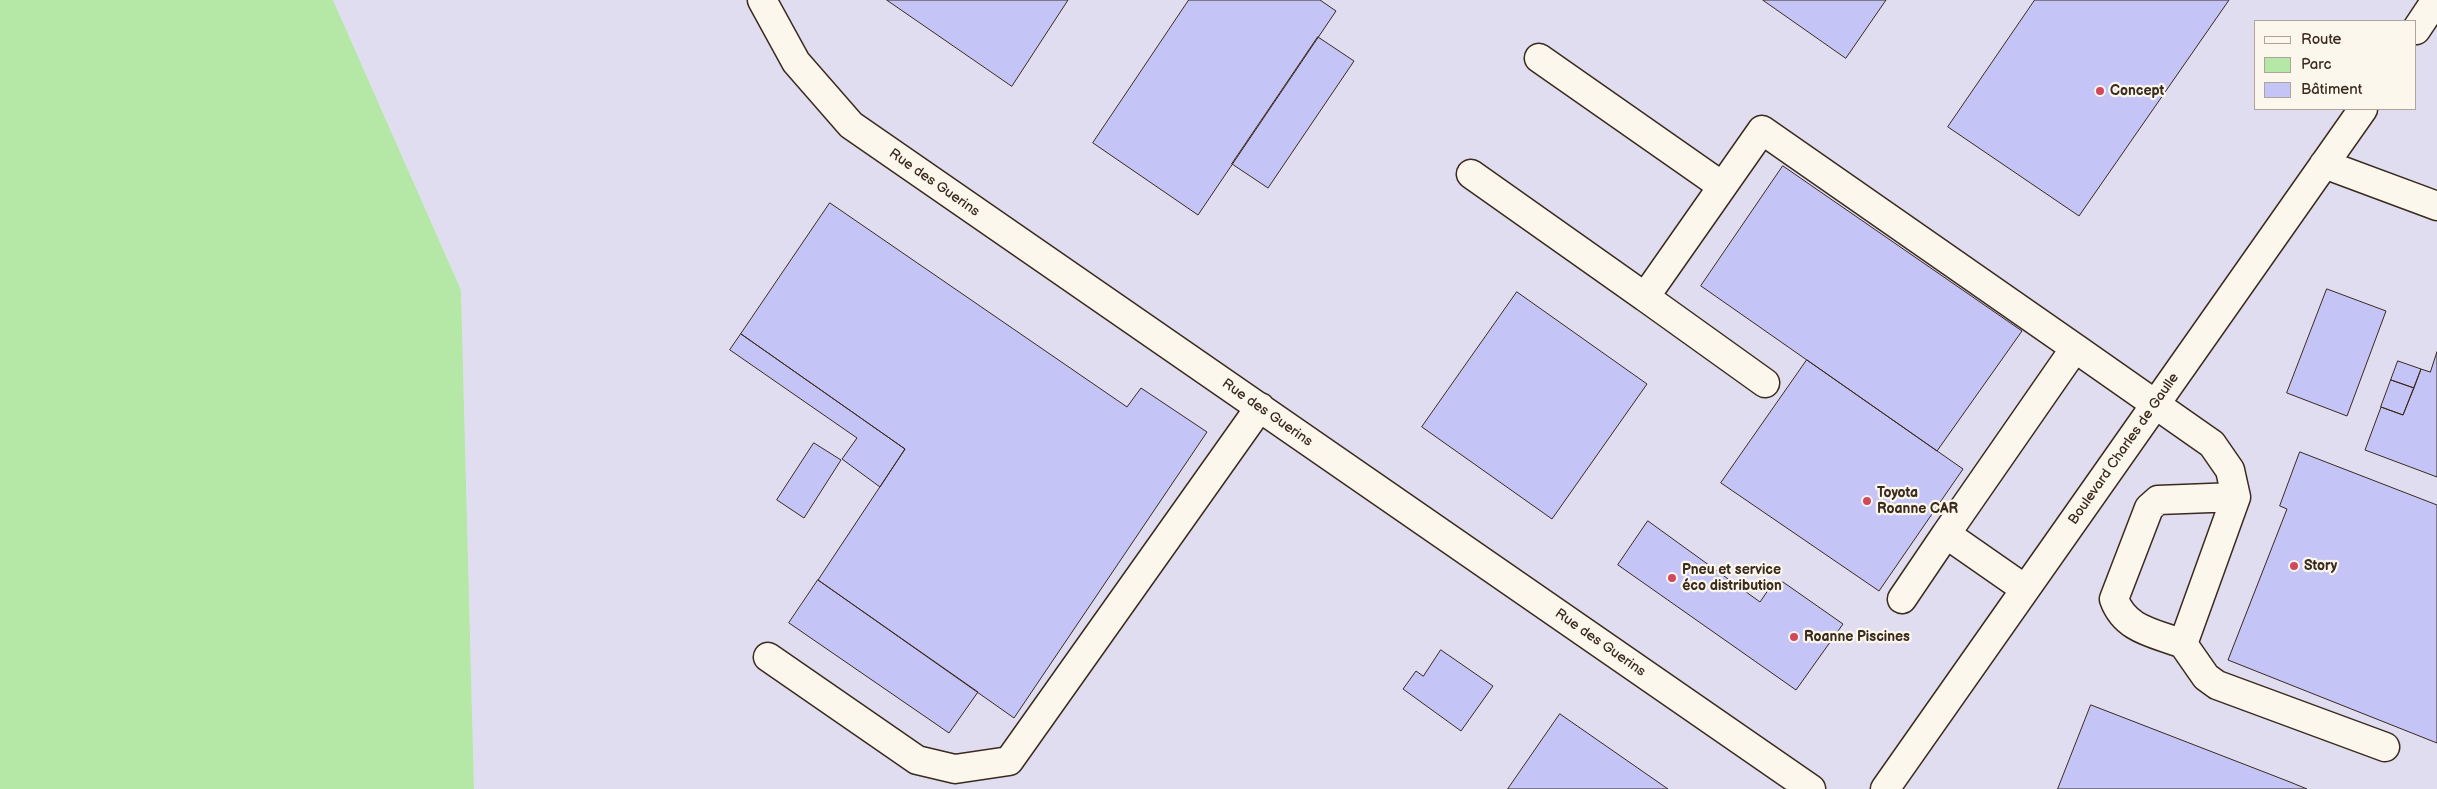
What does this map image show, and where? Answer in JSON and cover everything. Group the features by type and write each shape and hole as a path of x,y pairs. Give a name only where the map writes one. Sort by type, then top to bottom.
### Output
{"street":[{"name":"Rue des Guerins","path":"762,0 796,62 851,125 1811,789"},
{"path":"2417,28 2436,0"},
{"path":"1539,58 1722,186"},
{"name":"Boulevard Charles de Gaulle","path":"1885,789 2362,110"},
{"path":"1646,296 1762,130 2212,444 2230,470 2236,497 2183,644"},
{"path":"2324,164 2437,206"},
{"path":"1471,174 1646,296 1764,383"},
{"path":"1902,599 2075,348"},
{"path":"768,657 916,760 955,768 1009,761 1260,408"},
{"path":"2236,497 2158,500 2149,508 2114,599 2118,613 2130,624 2183,644 2206,677 2217,685 2385,747"},
{"path":"1946,534 2025,590"}],"shaded area":[{"path":"333,0 2437,0 2437,789 474,789 461,290"}],"green space":[{"path":"0,0 333,0 461,290 474,789 0,789"}],"building":[{"path":"887,0 1068,0 1012,86"},
{"path":"1189,0 1320,0 1336,11 1198,215 1093,143"},
{"path":"1763,0 1886,0 1846,58"},
{"path":"2035,0 2229,0 2079,216 1948,127"},
{"path":"1318,37 1354,61 1268,188 1232,164"},
{"path":"1783,166 2022,331 1937,451 1701,286"},
{"path":"830,203 1127,407 1141,388 1207,432 1014,718 818,580 905,449 741,334"},
{"path":"2327,289 2386,311 2347,416 2287,393"},
{"path":"1517,292 1647,384 1552,519 1422,427"},
{"path":"741,334 905,449 880,487 842,459 857,438 730,350"},
{"path":"2437,352 2437,477 2365,450 2381,407 2403,415 2421,369 2430,372"},
{"path":"1807,360 1963,469 1879,591 1721,483"},
{"path":"2398,361 2421,369 2414,388 2391,380"},
{"path":"2391,380 2414,388 2403,415 2381,407"},
{"path":"814,443 841,460 804,518 777,500"},
{"path":"2300,452 2437,505 2437,743 2228,660 2287,509 2280,506"},
{"path":"1648,521 1760,602 1773,583 1783,582 1843,624 1796,690 1618,565"},
{"path":"818,580 978,692 949,733 789,623"},
{"path":"1441,650 1493,686 1461,731 1403,689 1416,671 1423,676"},
{"path":"2091,705 2290,782 2307,789 2058,789"},
{"path":"1560,714 1668,789 1508,789"}],"place":[{"name":"Concept","path":"2100,91"},
{"name":"Toyota Roanne CAR","path":"1867,501"},
{"name":"Story","path":"2294,566"},
{"name":"Pneu et service éco distribution","path":"1672,578"},
{"name":"Roanne Piscines","path":"1794,637"}]}
